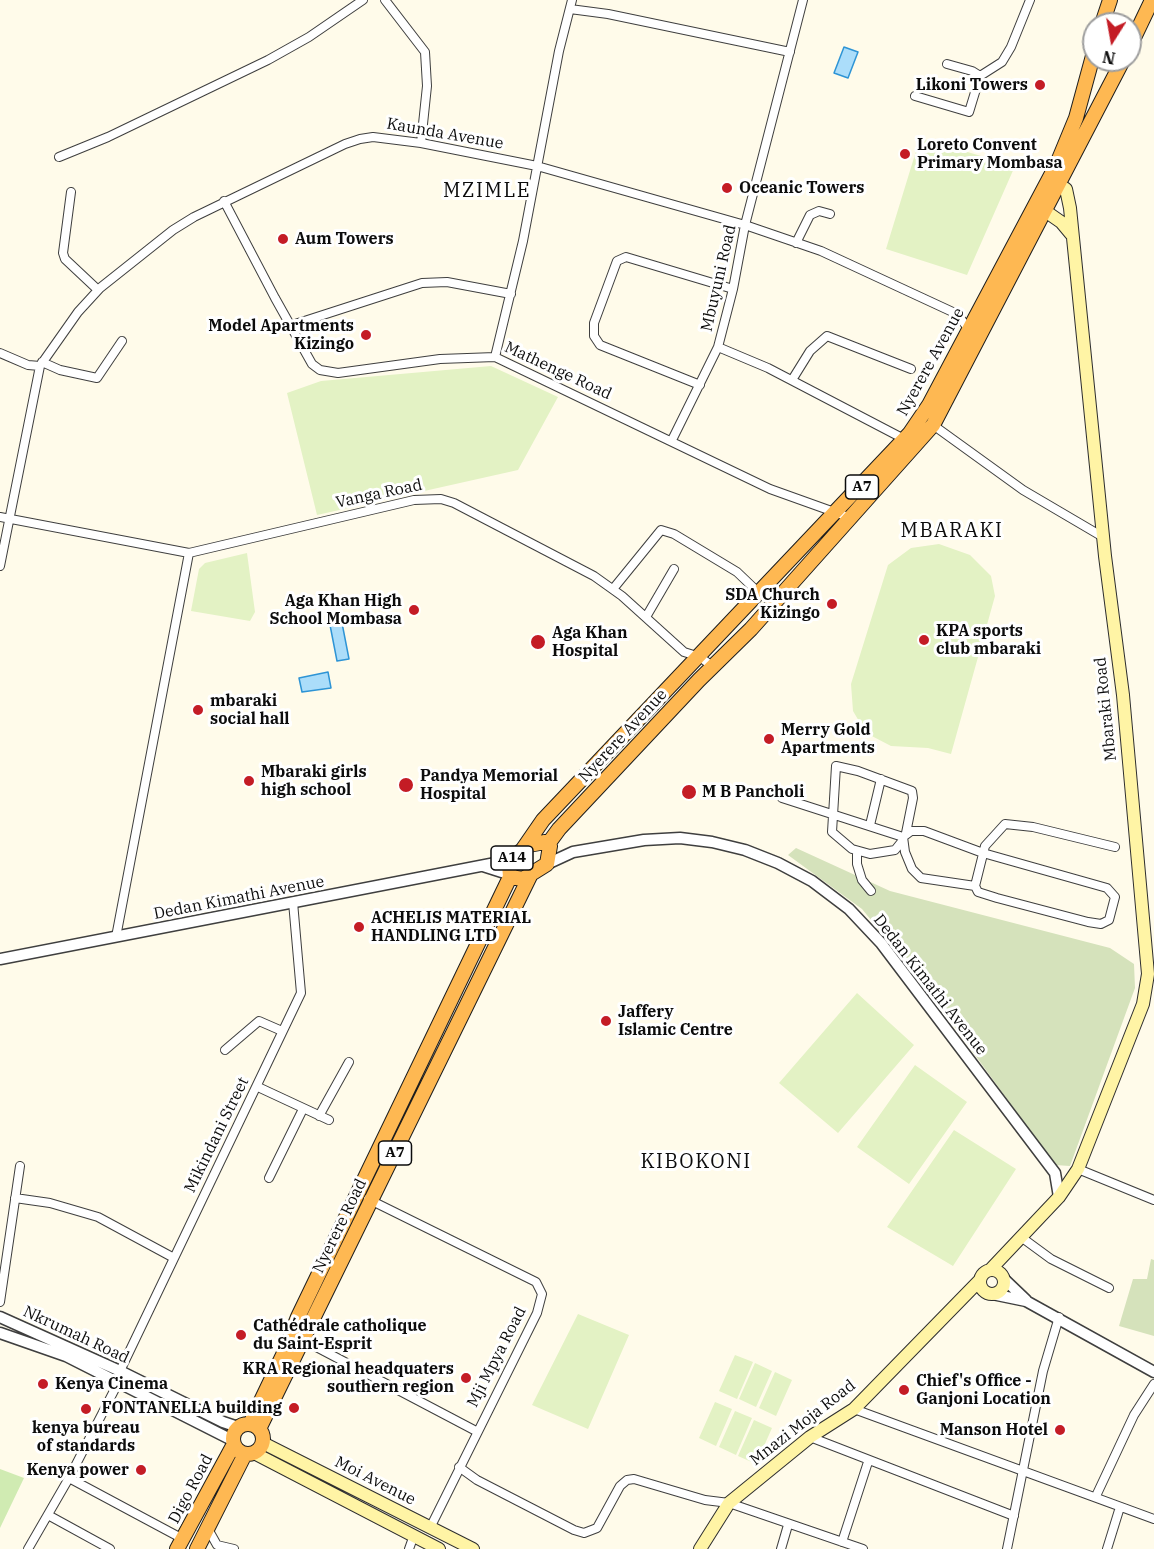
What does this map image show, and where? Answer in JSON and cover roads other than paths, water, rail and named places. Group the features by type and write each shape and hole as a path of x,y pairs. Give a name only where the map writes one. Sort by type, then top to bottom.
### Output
{"highway":[{"path":"1142,21 1152,0"},
{"name":"Nyerere Avenue","path":"1053,181 1076,118 1089,72"},
{"name":"Nyerere Avenue","path":"549,845 559,829 712,666 751,629 851,518 910,443 929,405 974,333 1053,181 1116,72"},
{"name":"Nyerere Avenue","path":"523,849 543,820 823,527 910,443 933,425 942,412 974,333"},
{"path":"929,405 942,412"},
{"path":"751,629 823,527"},
{"path":"665,692 677,703"},
{"path":"599,762 612,772"},
{"name":"A14","path":"540,842 549,845 547,864 530,876 519,880 510,870 523,849 540,842"},
{"name":"Nyerere Road","path":"289,1356 297,1317 439,1025 510,870"},
{"name":"Nyerere Road","path":"243,1433 289,1356 303,1340 530,876"},
{"path":"447,1007 462,1015"},
{"path":"439,1025 454,1033"},
{"path":"297,1317 311,1324"},
{"path":"243,1433 254,1450 239,1452 243,1433"},
{"name":"Digo Road","path":"180,1544 243,1433"},
{"name":"Digo Road","path":"197,1549 254,1450"}],"main road":[{"name":"Mbaraki Road","path":"1053,181 1066,189 1103,537 1123,695 1148,974 1143,1004 1076,1171"},
{"path":"1040,207 1061,222 1071,234"},
{"path":"988,1293 980,1280 1059,1197 1076,1171"},
{"path":"959,1303 1001,1290 1003,1277 1018,1241"},
{"path":"990,1270 1003,1277"},
{"name":"Mnazi Moja Road","path":"700,1549 729,1503 810,1437 854,1409 980,1280"},
{"name":"Moi Avenue","path":"254,1450 442,1533 473,1549"},
{"name":"Moi Avenue","path":"254,1450 436,1548"},
{"path":"436,1548 442,1533"}],"street":[{"path":"59,157 108,137 268,60 309,37 363,0"},
{"path":"385,0 420,42 428,62 421,143"},
{"name":"Mbuyuni Road","path":"803,0 745,225 733,289 718,347 792,380 910,443"},
{"path":"915,96 969,112 980,76 1002,62 1011,48 1030,0"},
{"path":"495,357 511,294 559,51 571,5 790,52"},
{"path":"946,64 972,71 980,76"},
{"name":"Kaunda Avenue","path":"0,566 5,518 41,364 67,326 98,290 174,230 224,201 353,141 373,137 421,143 537,166 745,225 821,251 957,314 983,316"},
{"path":"71,192 63,253 65,259 98,290"},
{"name":"Mathenge Road","path":"224,201 274,298 292,325 312,364 326,372 459,357 495,357 770,489 851,518"},
{"path":"796,243 810,215 819,211 830,214"},
{"path":"700,385 600,345 594,336 594,323 617,261 626,257 733,289"},
{"path":"292,325 422,283 447,282 511,294"},
{"path":"957,314 974,333"},
{"path":"792,380 810,351 827,336 911,369"},
{"path":"0,353 28,365 41,364 97,378 122,341"},
{"path":"672,440 718,347"},
{"path":"933,425 1023,490 1103,537"},
{"name":"Vanga Road","path":"5,518 189,553 414,500 441,499 454,503 594,576 613,589 684,652 700,657 712,666"},
{"path":"613,589 657,533 666,531 737,572 760,594"},
{"path":"116,937 189,553"},
{"path":"646,617 674,569"},
{"path":"684,652 688,669 699,680"},
{"path":"904,837 895,850 881,854 857,851 832,832 836,766 912,791 904,837 907,859 916,875 975,886"},
{"path":"870,825 881,779"},
{"path":"782,798 833,812 904,837 924,831 982,853 1107,888 1114,901 1109,920 1101,924 997,898 978,892 975,886 982,853 999,827 1012,823 1115,847"},
{"name":"Dedan Kimathi Avenue","path":"573,852 656,838 712,842 778,863 825,890 849,909 881,943 1055,1173 1059,1197"},
{"path":"549,845 573,852"},
{"path":"857,851 857,864 862,880 871,891"},
{"path":"547,864 573,852"},
{"name":"Dedan Kimathi Avenue","path":"0,959 483,866 510,870"},
{"name":"Mikindani Street","path":"28,1549 69,1478 301,993 302,983 293,902"},
{"path":"225,1050 259,1021 282,1031"},
{"path":"320,1116 349,1062"},
{"path":"258,1087 329,1120"},
{"path":"269,1178 303,1109"},
{"path":"0,1302 20,1166"},
{"path":"1055,1173 1065,1175 1076,1171 1154,1200"},
{"name":"Mji Mpya Road","path":"357,1194 536,1282 540,1289 541,1303 537,1313 476,1431 430,1528"},
{"path":"15,1198 50,1203 98,1217 174,1258"},
{"path":"1018,1241 1109,1288"},
{"path":"1003,1277 1026,1301"},
{"path":"988,1293 1026,1301 1054,1314 1154,1372"},
{"path":"1007,1549 1054,1314"},
{"name":"Nkrumah Road","path":"0,1317 119,1376 243,1433"},
{"path":"4,1335 13,1323"},
{"name":"Nkrumah Road","path":"4,1335 119,1376"},
{"path":"303,1340 476,1431"},
{"path":"1096,1496 1134,1415 1154,1384"},
{"path":"854,1409 1096,1496 1154,1520"},
{"path":"810,1437 1014,1516"},
{"path":"842,1542 868,1461"},
{"path":"459,1467 488,1485 584,1533 597,1528 620,1486 627,1480 642,1481 705,1500 729,1503 863,1549"},
{"path":"69,1478 180,1544"},
{"path":"1107,1549 1120,1507"},
{"path":"48,1515 110,1549"},
{"path":"781,1549 788,1524"},
{"path":"208,1529 217,1545 234,1549"},
{"path":"409,1549 414,1535"}],"water":[{"path":"844,47 858,52 848,78 834,73"},
{"path":"342,623 349,659 337,661 330,625"},
{"path":"328,672 331,688 302,692 299,678"}],"place":[{"name":"Likoni Towers","path":"1040,85"},
{"name":"Loreto Convent Primary Mombasa","path":"905,154"},
{"name":"Oceanic Towers","path":"727,188"},
{"name":"Aum Towers","path":"283,239"},
{"name":"Model Apartments Kizingo","path":"366,335"},
{"name":"SDA Church Kizingo","path":"832,604"},
{"name":"Aga Khan High School Mombasa","path":"414,610"},
{"name":"KPA sports club mbaraki","path":"924,640"},
{"name":"Aga Khan Hospital","path":"538,642"},
{"name":"mbaraki social hall","path":"198,710"},
{"name":"Merry Gold Apartments","path":"769,739"},
{"name":"Mbaraki girls high school","path":"249,781"},
{"name":"Pandya Memorial Hospital","path":"406,785"},
{"name":"M B Pancholi","path":"689,792"},
{"name":"ACHELIS MATERIAL HANDLING LTD","path":"359,927"},
{"name":"Jaffery Islamic Centre","path":"606,1021"},
{"name":"Cathédrale catholique du Saint-Esprit","path":"241,1335"},
{"name":"KRA Regional headquaters southern region","path":"466,1378"},
{"name":"Kenya Cinema","path":"43,1384"},
{"name":"Chief's Office - Ganjoni Location","path":"904,1390"},
{"name":"FONTANELLA building","path":"294,1408"},
{"name":"kenya bureau of standards","path":"86,1409"},
{"name":"Manson Hotel","path":"1060,1430"},
{"name":"Kenya power","path":"141,1470"}],"district":[{"name":"MZIMLE","path":"487,191"},
{"name":"MBARAKI","path":"952,531"},
{"name":"KIBOKONI","path":"696,1162"}]}
